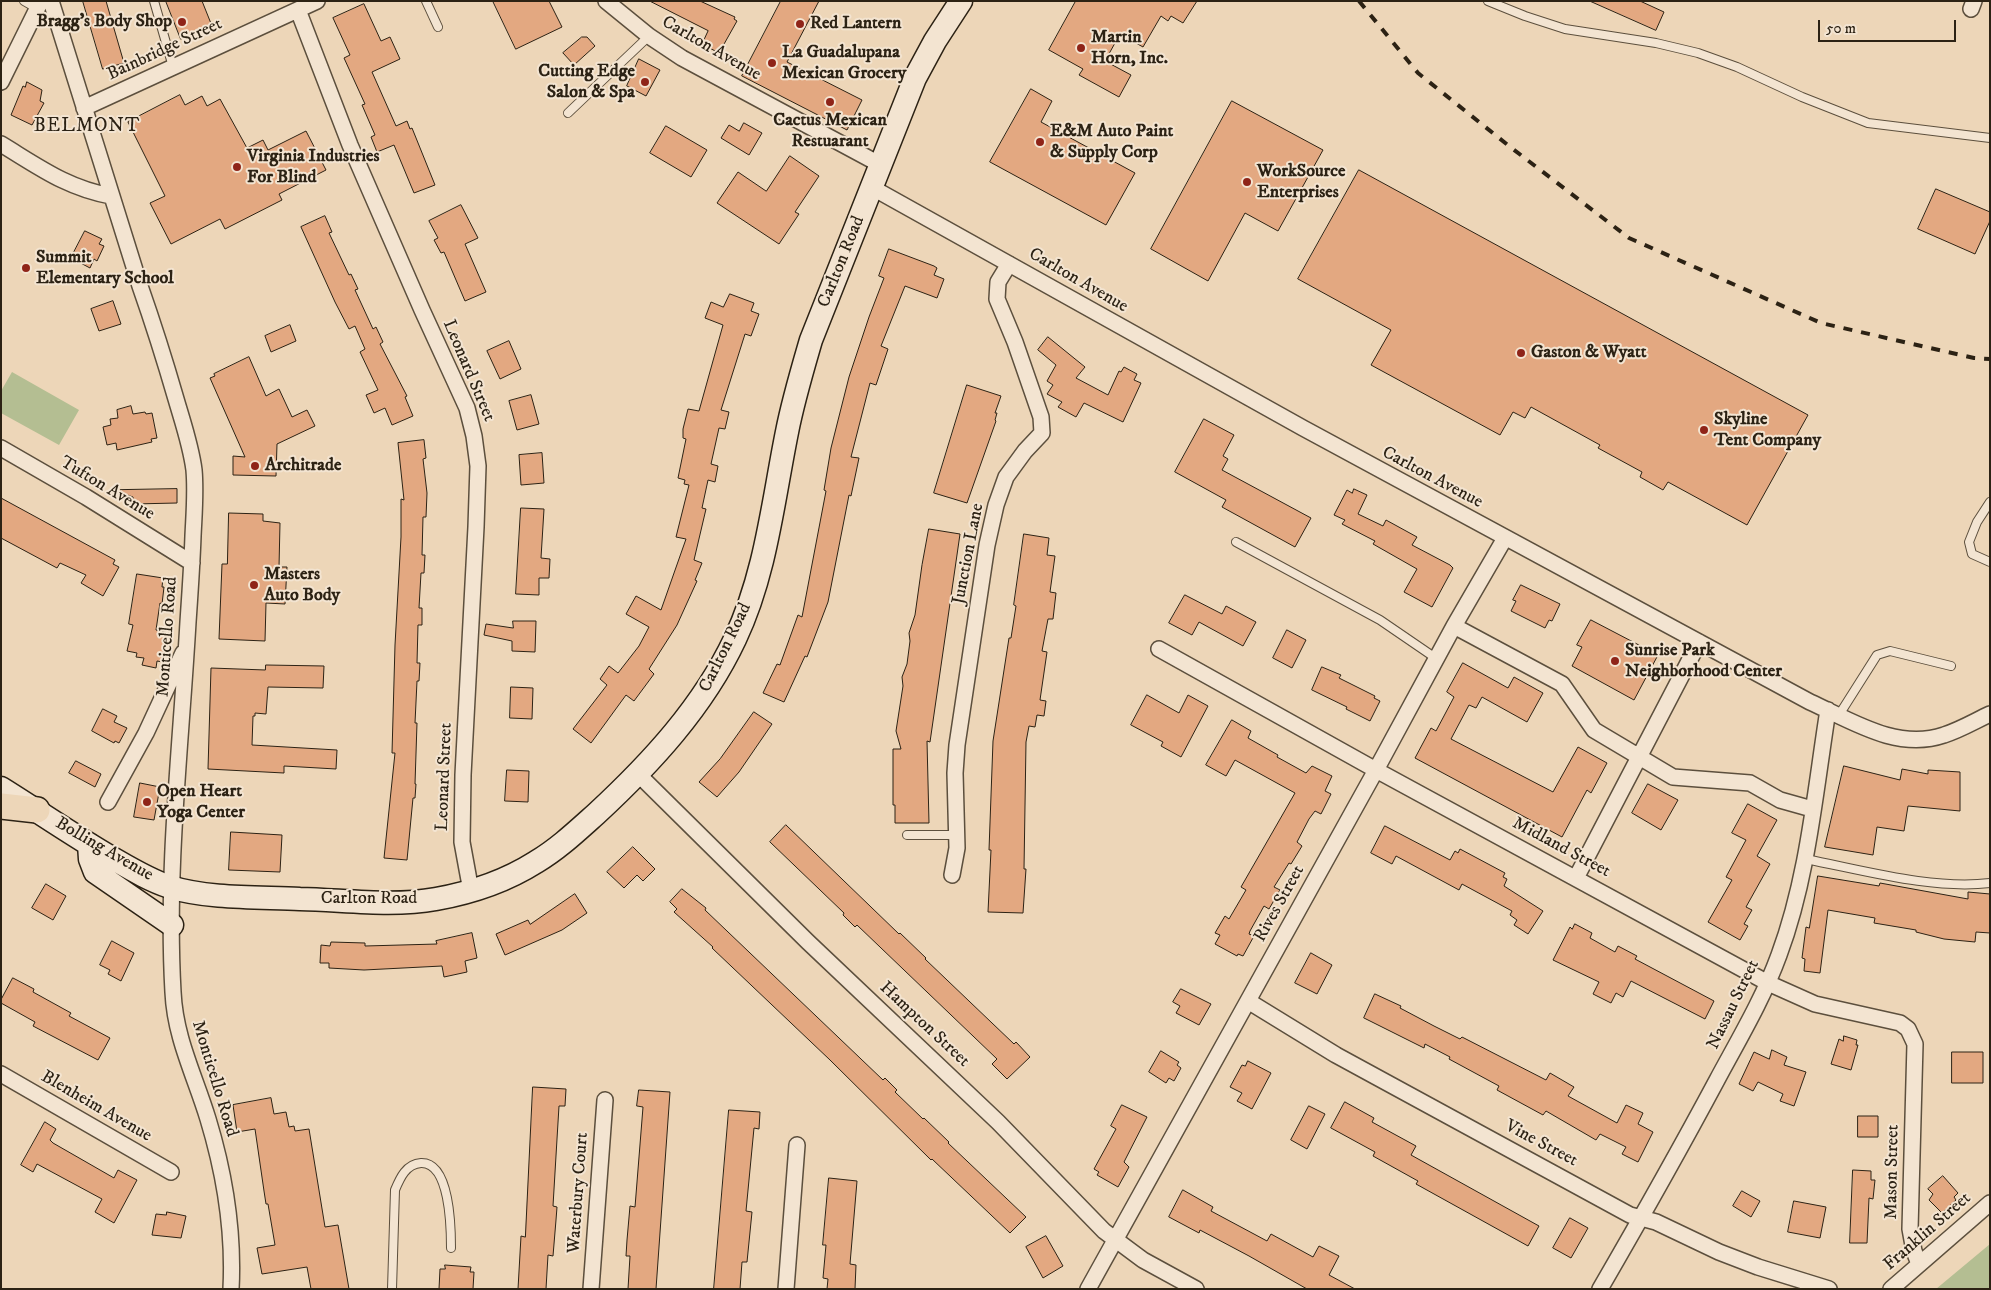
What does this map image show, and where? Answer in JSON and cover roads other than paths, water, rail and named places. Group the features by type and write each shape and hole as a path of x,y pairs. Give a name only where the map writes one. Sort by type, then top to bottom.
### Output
{"main road":[{"name":"Carlton Road","path":"172,888 226,896 394,902 435,899 471,890 504,879 535,863 563,844 637,773 678,728 699,702 717,674 736,636 753,594 765,550 787,431 811,340 918,73 934,41 961,1"},
{"name":"Bolling Avenue","path":"1,775 37,810"},
{"name":"Bolling Avenue","path":"1,788 142,876 172,888"},
{"path":"1,806 37,810"},
{"path":"88,844 90,859 96,872 172,925"}],"street":[{"name":"Monticello Road","path":"51,1 163,356 190,447 194,472 195,502 192,563 172,888 173,994 177,1026 186,1058 208,1118 224,1179 230,1222 231,1289"},
{"name":"Bainbridge Street","path":"84,108 317,1"},
{"name":"Carlton Avenue","path":"611,3 649,36 682,58 881,165"},
{"path":"1,82 34,4"},
{"name":"Leonard Street","path":"298,10 344,130 466,408 474,436 478,466 463,775 462,842 471,890"},
{"path":"1,144 68,184 89,192 111,196"},
{"name":"Carlton Avenue","path":"871,188 1257,403 1505,538 1834,713 1883,736 1904,740 1944,735 1990,714"},
{"name":"Junction Lane","path":"952,876 956,848 955,773 957,745 987,545 996,505 1006,477 1042,433 1041,418 1015,342 997,299 998,282 1009,264"},
{"name":"Tufton Avenue","path":"1,448 86,497 192,563"},
{"name":"Rives Street","path":"1088,1289 1454,626 1505,538"},
{"path":"1454,626 1562,684 1594,730 1673,776 1750,783 1780,800 1812,809"},
{"path":"1576,878 1699,642"},
{"path":"108,802 146,733 187,645"},
{"name":"Midland Street","path":"1160,649 1376,770 1768,983 1815,1004 1900,1023 1908,1029 1914,1038 1914,1080"},
{"name":"Nassau Street","path":"1600,1289 1691,1128 1768,983 1780,954 1795,906 1806,859 1812,809 1834,713"},
{"name":"Hampton Street","path":"637,773 808,942 998,1122 1115,1240 1143,1260 1196,1289"},
{"name":"Vine Street","path":"1248,1001 1336,1055 1630,1214 1656,1222 1719,1252 1758,1267 1830,1289"},
{"name":"Blenheim Avenue","path":"1,1074 172,1172"},
{"name":"Mason Street","path":"1914,1080 1910,1229 1914,1251 1919,1264"},
{"name":"Waterbury Court","path":"591,1289 605,1100"},
{"path":"786,1289 797,1146"},
{"name":"Franklin Street","path":"1891,1289 1990,1203"}],"lane":[{"path":"154,1 173,67"},
{"path":"426,1 438,27"},
{"path":"1488,1 1525,16 1565,28 1656,43 1698,53 1738,67 1802,97 1868,123 1990,138"},
{"path":"568,113 649,36"},
{"path":"1990,502 1977,522 1968,542 1972,554 1990,562"},
{"path":"1236,542 1380,620 1437,659"},
{"path":"1834,713 1877,655 1890,651 1951,666"},
{"path":"907,835 956,835"},
{"path":"1806,859 1942,884 1974,885 1990,883"},
{"path":"392,1289 395,1190 400,1178 408,1168 417,1163 426,1163 438,1172 446,1193 451,1220 451,1248"}],"railway":[{"path":"1359,1 1418,73 1629,238 1821,323 1974,358 1990,359"}],"place":[{"name":"Bragg's Body Shop","path":"182,22"},
{"name":"Red Lantern","path":"800,24"},
{"name":"Martin Horn, Inc.","path":"1081,48"},
{"name":"La Guadalupana Mexican Grocery","path":"772,63"},
{"name":"Cutting Edge Salon & Spa","path":"645,82"},
{"name":"Cactus Mexican Restuarant","path":"830,102"},
{"name":"E&M Auto Paint & Supply Corp","path":"1040,142"},
{"name":"Virginia Industries For Blind","path":"237,167"},
{"name":"WorkSource Enterprises","path":"1247,182"},
{"name":"Summit Elementary School","path":"26,268"},
{"name":"Gaston & Wyatt","path":"1521,353"},
{"name":"Skyline Tent Company","path":"1704,430"},
{"name":"Architrade","path":"255,466"},
{"name":"Masters Auto Body","path":"254,585"},
{"name":"Sunrise Park Neighborhood Center","path":"1615,661"},
{"name":"Open Heart Yoga Center","path":"147,802"}],"district":[{"name":"BELMONT","path":"87,127"}]}
